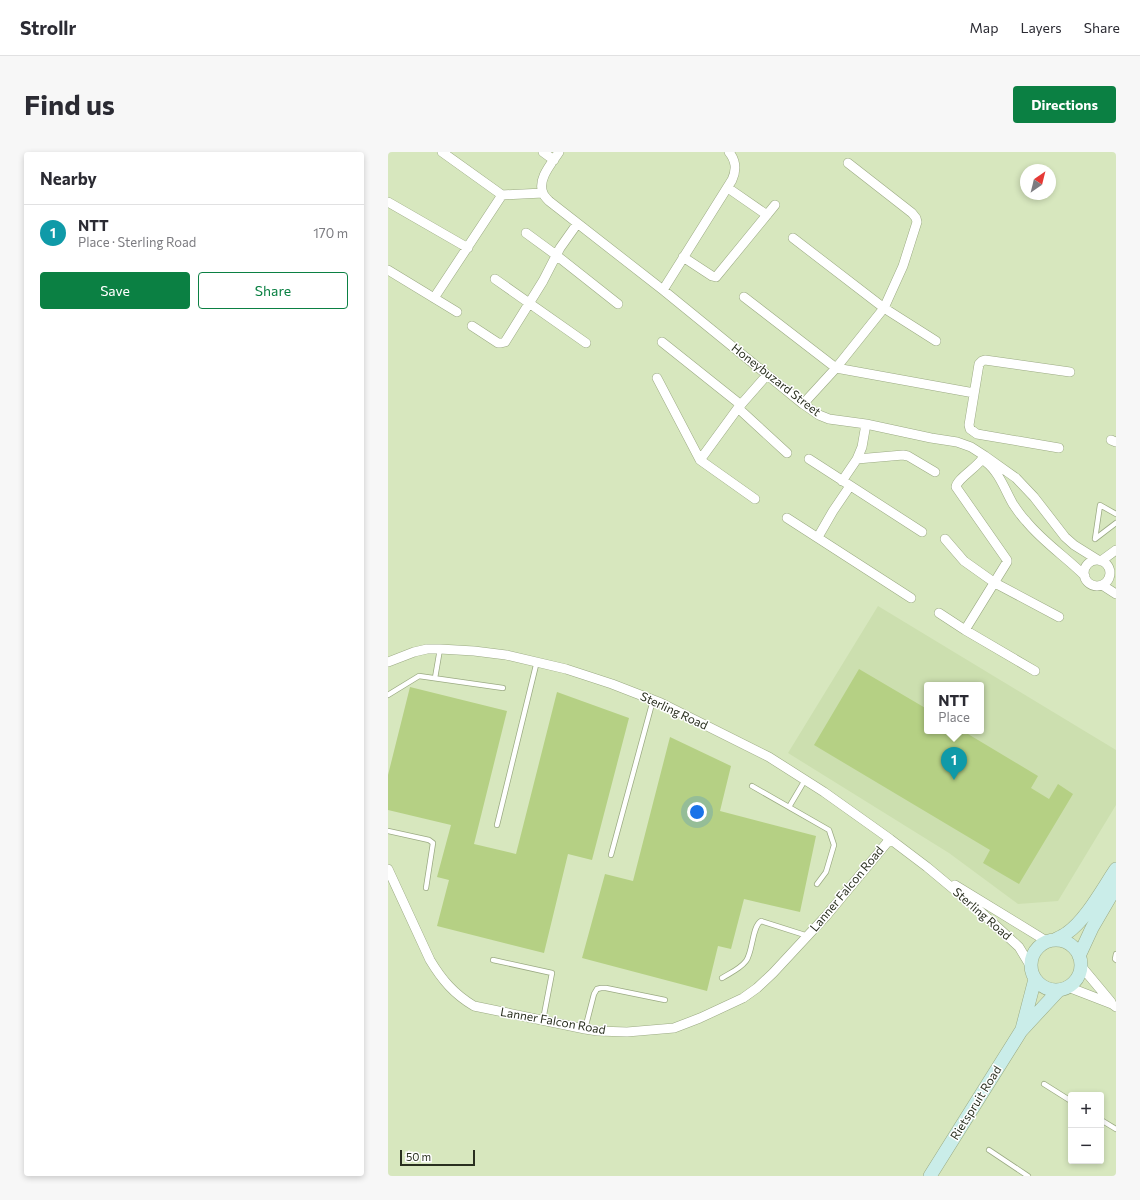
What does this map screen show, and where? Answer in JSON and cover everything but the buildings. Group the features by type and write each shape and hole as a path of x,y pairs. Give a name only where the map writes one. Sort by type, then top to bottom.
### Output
{"street":[{"path":"442,152 502,195 543,193 543,178 557,156 543,152"},
{"path":"663,290 735,175 736,162 729,152"},
{"path":"803,404 836,368 884,308 903,266 917,222 912,213 848,164"},
{"path":"728,188 767,215"},
{"name":"Honeybuzard Street","path":"543,193 549,201 577,224 663,290 803,404 819,415 829,419 866,424 957,442 971,447 1016,478 1034,497 1065,537 1074,545 1099,561"},
{"path":"434,298 502,195"},
{"path":"388,202 468,248"},
{"path":"684,257 712,276 716,277 775,205"},
{"path":"472,326 498,342 503,343 543,281 567,237 577,224"},
{"path":"526,233 618,304"},
{"path":"793,238 884,308 936,341"},
{"path":"388,270 457,312"},
{"path":"495,279 530,302 586,343"},
{"path":"744,297 836,368 974,393"},
{"path":"662,342 740,406 787,453"},
{"path":"1059,448 977,434 970,429 969,425 979,364 982,361 985,360 1070,372"},
{"path":"700,460 740,406 767,375"},
{"path":"657,378 700,460 755,499"},
{"path":"818,537 833,511 857,459 862,447 866,424"},
{"name":"Honeybuzard Street","path":"931,438 969,451 990,465 999,476 1014,505 1026,522 1060,555 1085,576"},
{"path":"857,459 903,455 908,456 935,472"},
{"path":"809,459 922,532"},
{"path":"965,630 1007,564 1007,560 956,487 957,482 977,466 982,459"},
{"path":"787,518 911,598"},
{"path":"945,539 964,561 995,583 1059,617"},
{"path":"1099,561 1116,550"},
{"path":"1112,575 1106,564 1099,561 1094,561 1085,568 1085,576 1089,584 1098,586 1102,585 1112,575 1116,562"},
{"path":"1102,585 1116,594"},
{"path":"939,613 1035,671"},
{"name":"Sterling Road","path":"388,662 414,652 427,649 506,655 537,661 566,668 606,681 653,700 726,735 769,757 805,780 890,839 927,867 981,912 1019,947 1033,973"},
{"name":"Lanner Falcon Road","path":"388,869 430,960 438,973 461,998 474,1006 585,1029 627,1032 674,1028 743,998 757,988 826,916 890,839"},
{"name":"Sterling Road","path":"927,867 1051,941"},
{"path":"1116,869 1077,924 1068,932 1040,945 1035,951 1032,959 1033,973 1043,987 1054,990 1073,984 1080,973 1080,961 1092,928 1116,887"},
{"path":"1051,941 1066,943 1076,951 1080,961 1114,1005"},
{"name":"Rietspruit Road","path":"1021,1031 1033,973"},
{"path":"1064,988 1114,1005"},
{"name":"Rietspruit Road","path":"930,1176 1021,1031 1064,988"}],"lane":[{"path":"1116,514 1100,505 1095,539 1116,523"},
{"path":"435,678 440,649"},
{"path":"498,825 537,661"},
{"path":"388,695 420,676 503,688"},
{"path":"611,855 653,700"},
{"path":"789,807 805,780"},
{"path":"752,786 829,830 834,845 826,872 817,884"},
{"path":"388,831 429,840 433,843 426,888"},
{"path":"722,978 740,967 746,961 757,925 761,921 808,936"},
{"path":"1116,954 1116,960"},
{"path":"493,960 552,973 543,1020"},
{"path":"585,1029 594,994 597,989 606,988 665,1000"},
{"path":"1044,1084 1068,1099"},
{"path":"1104,1122 1116,1129"},
{"path":"989,1150 1028,1176"}],"shaded area":[{"path":"878,606 1116,750 1116,805 1058,901 1018,904 949,853 788,753"}],"place":[{"name":"NTT","path":"954,780"}]}
